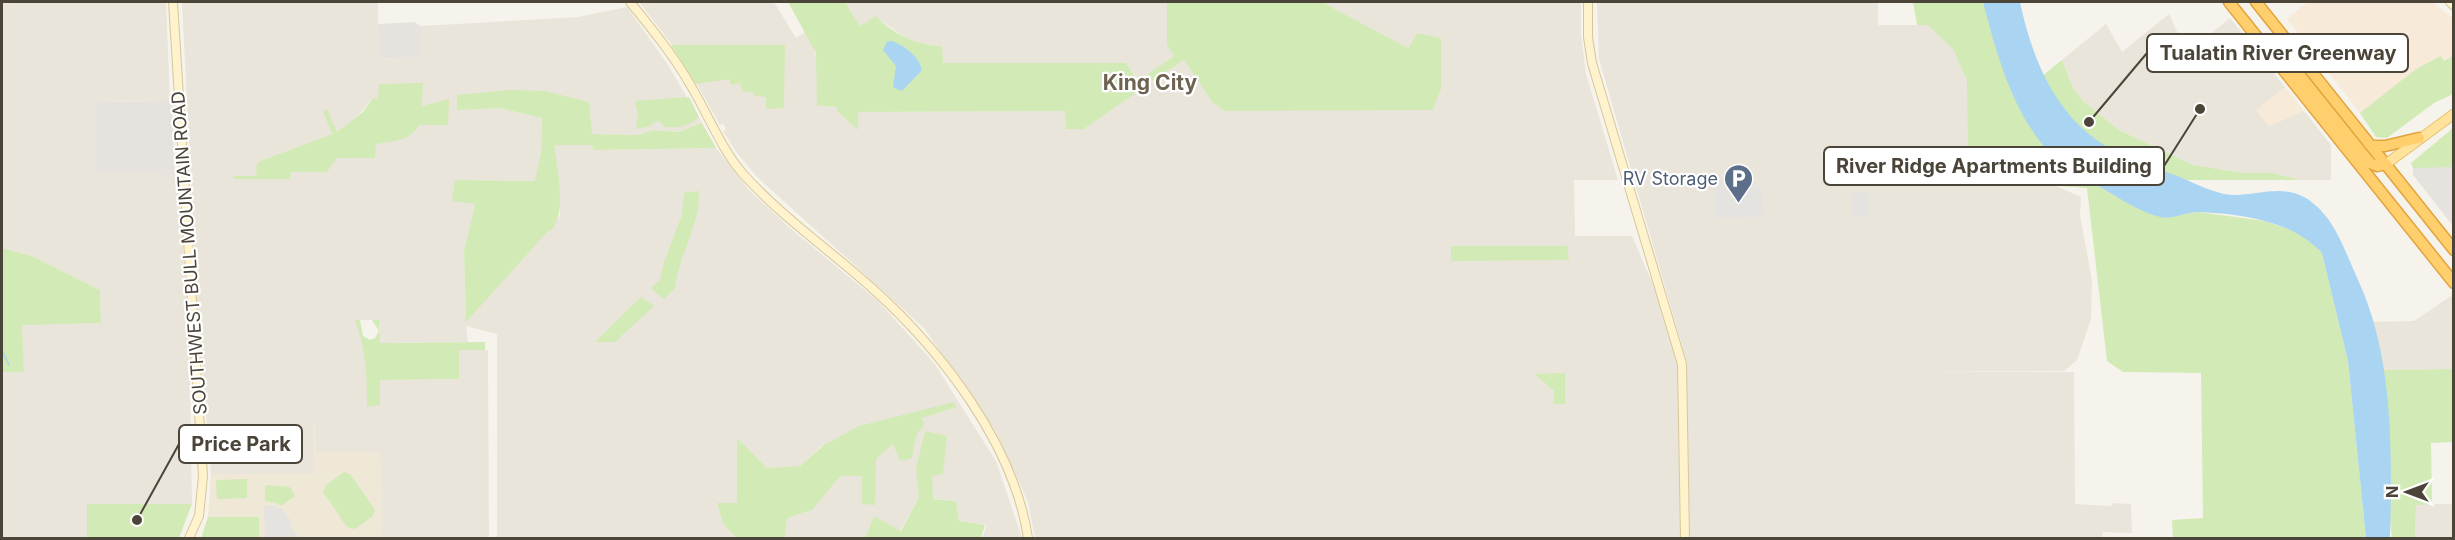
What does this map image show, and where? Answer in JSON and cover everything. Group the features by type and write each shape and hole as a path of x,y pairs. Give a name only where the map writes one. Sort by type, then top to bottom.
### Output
{"highway":[{"path":"2229,2 2454,283"},
{"path":"2256,2 2454,250"},
{"path":"2269,50 2285,57 2370,163 2377,166 2386,165"},
{"path":"2371,146 2385,146 2419,138"},
{"path":"2378,188 2378,176 2386,165"}],"main road":[{"name":"SOUTHWEST BULL MOUNTAIN ROAD","path":"173,2 203,476 199,516 189,538"},
{"path":"630,2 676,61 723,146 744,174 788,217 891,305 914,327 933,351 969,402 999,451 1018,493 1028,538"},
{"path":"1587,2 1592,63 1682,364 1685,538"},
{"path":"2450,2 2454,6"},
{"path":"2386,165 2454,114"}],"shaded area":[{"path":"2,2 166,2 170,101 95,102 166,174 175,175 179,189 189,331 192,504 88,504 87,538 2,538 2,372 24,372 21,324 101,323 100,290 32,256 2,248"},
{"path":"182,2 378,2 379,59 421,57 421,26 578,17 627,7 668,65 702,123 679,132 653,130 638,135 591,134 588,103 457,110 500,108 542,118 541,152 536,181 455,180 475,204 464,251 466,321 560,216 555,145 592,145 593,150 716,148 749,190 791,229 878,301 934,363 996,461 1022,538 982,538 987,525 959,521 956,501 919,497 900,531 874,516 865,538 785,538 787,518 812,510 823,445 800,466 767,468 737,439 737,503 717,504 723,524 737,538 497,538 497,334 466,326 468,342 380,343 379,320 356,320 364,344 367,363 367,406 380,405 380,380 459,379 459,350 488,350 489,538 381,538 380,452 316,452 313,425 313,474 211,474 198,319","holes":["373,98 375,158 337,158 290,172 290,179 233,179 234,176 257,176 257,164 260,161 332,134 324,111 327,110 336,132 351,124"]},
{"path":"639,2 774,2 796,38 807,31 813,44 817,60 817,106 837,107 858,129 858,112 1066,111 1084,129 1144,87 1126,63 942,63 942,46 924,44 906,38 876,17 860,26 845,2 1167,2 1167,45 1174,56 1149,74 1153,81 1184,60 1213,103 1225,111 1441,38 1417,33 1408,48 1322,2 1581,2 1581,35 1586,74 1618,180 1574,180 1575,236 1632,236 1688,366 1599,59 1597,2 1878,2 1878,25 1986,25 2043,180 2081,197 2080,215 2092,281 2091,319 2077,360 2064,371 1891,372 2074,372 2075,504 2112,506 2113,503 2131,504 2132,533 2103,532 2102,538 1035,538 1028,502 995,430 924,328 757,177 737,153 723,131 726,129 723,124 720,125 683,59"},
{"path":"2308,2 2433,2 2453,19 2453,56 2444,62 2441,57 2416,69 2360,113 2287,19"},
{"path":"2169,14 2187,53 2230,18 2285,87 2257,111 2269,126 2304,111 2331,145 2331,180 2300,180 2273,173 2244,173 2193,165 2119,130 2083,101 2073,88 2062,60 2106,24 2122,52"},
{"path":"414,22 421,26 421,57 379,59 378,24"},
{"path":"2285,87 2304,111 2269,126 2256,110"},
{"path":"172,101 175,175 95,173 95,102"},
{"path":"2453,166 2453,226 2413,175 2413,168"},
{"name":"RV Storage","path":"1715,179 1750,179 1762,189 1763,217 1716,218"},
{"path":"1852,193 1868,193 1867,217 1851,216"},
{"path":"2451,296 2454,299 2453,369 2377,370 2368,322 2414,321"},
{"path":"313,424 315,424 316,452 380,452 381,538 259,538 259,517 208,517 211,474 313,474"},
{"path":"2416,504 2453,504 2453,538 2415,538"},
{"path":"264,506 274,506 278,509 281,507 293,524 290,526 299,538 265,538"}],"green space":[{"path":"788,2 845,2 860,26 876,16 890,29 906,38 923,44 942,46 943,63 1126,63 1143,88 1084,129 1066,129 1065,111 858,112 858,130 837,111 837,107 817,106 816,53"},
{"path":"1167,2 1322,2 1408,48 1417,33 1441,38 1441,89 1433,110 1225,111 1213,103 1184,60 1153,81 1148,74 1174,56 1167,45"},
{"path":"1913,2 1983,2 2001,60 2064,166 2118,197 2161,217 2198,212 2265,221 2294,231 2312,242 2322,253 2348,361 2366,538 2173,538 2172,520 2203,518 2201,373 2123,372 2107,361 2087,188 1962,179 1961,152 1968,152 1967,80 1953,49 1928,25 1917,25"},
{"path":"671,45 785,45 784,108 766,109 766,97 742,91 740,83 731,85 729,79 696,84"},
{"path":"2441,56 2444,61 2453,56 2453,94 2434,103 2387,138 2376,137 2360,113 2416,69"},
{"path":"2062,60 2073,88 2083,101 2119,130 2193,165 2244,173 2273,173 2300,180 2187,180 2165,174 2103,146 2074,124 2041,77"},
{"path":"423,83 422,106 449,99 448,125 419,125 406,137 376,144 375,158 337,158 327,172 291,172 290,179 233,179 233,176 256,176 257,164 260,161 332,134 323,111 327,109 337,132 363,112 373,98 378,100 379,84"},
{"path":"510,90 545,91 589,102 592,134 638,135 653,130 679,132 702,123 716,148 593,150 592,145 555,145 560,190 556,222 551,231 549,230 466,322 464,251 475,204 452,201 455,180 535,181 541,152 542,118 500,108 457,110 457,95"},
{"path":"689,97 699,117 691,123 678,127 664,127 660,121 654,122 651,126 636,129 638,116 635,101"},
{"path":"2453,128 2453,167 2413,168 2411,163"},
{"path":"699,191 696,216 675,288 664,299 651,288 660,280 664,262 682,215 684,193"},
{"path":"1567,246 1569,260 1451,261 1451,247"},
{"path":"2,248 32,256 100,290 101,323 22,325 24,372 2,372"},
{"path":"641,297 654,306 615,342 595,342"},
{"path":"355,320 360,320 363,336 370,340 375,338 379,331 372,320 379,320 380,343 485,342 485,350 459,350 459,379 380,380 380,405 367,407 365,362 362,341"},
{"path":"2453,369 2453,442 2431,443 2432,504 2416,505 2415,538 2392,538 2381,446 2377,370"},
{"path":"1565,373 1565,404 1554,404 1554,391 1535,374"},
{"path":"954,402 956,407 922,418 924,424 916,436 912,458 900,461 893,444 876,459 875,505 862,504 862,476 840,476 812,510 787,518 785,538 737,538 723,524 717,503 737,503 737,438 767,468 800,466 824,445 859,426"},
{"path":"925,431 947,436 943,474 932,476 933,499 956,501 959,521 985,525 981,538 865,538 874,516 901,531 919,497 916,469"},
{"path":"344,472 351,475 375,510 372,517 355,529 347,527 323,492 326,485"},
{"path":"247,479 247,498 217,499 216,480"},
{"path":"265,485 290,487 295,496 281,506 265,501"},
{"path":"87,504 192,504 179,538 87,538"},
{"path":"208,517 259,517 259,538 201,538"}],"water":[{"path":"1983,2 2020,2 2037,60 2056,97 2082,128 2107,147 2136,161 2224,194 2244,195 2284,191 2304,197 2324,213 2343,245 2358,280 2370,310 2378,341 2388,406 2391,473 2390,538 2366,538 2348,361 2322,253 2297,233 2282,226 2249,217 2200,212 2170,217 2153,215 2069,170 2047,150 2021,112 1995,46"},
{"path":"891,41 910,52 918,60 922,70 902,91 893,87 896,66 883,50 887,42"}],"waterway":[{"path":"2,351 9,365"}],"place":[{"name":"River Ridge Apartments Building","path":"2200,109"},
{"name":"Tualatin River Greenway","path":"2089,122"},
{"name":"RV Storage","path":"1739,204"},
{"name":"Price Park","path":"137,520"}],"district":[{"name":"King City","path":"1150,82"}]}
